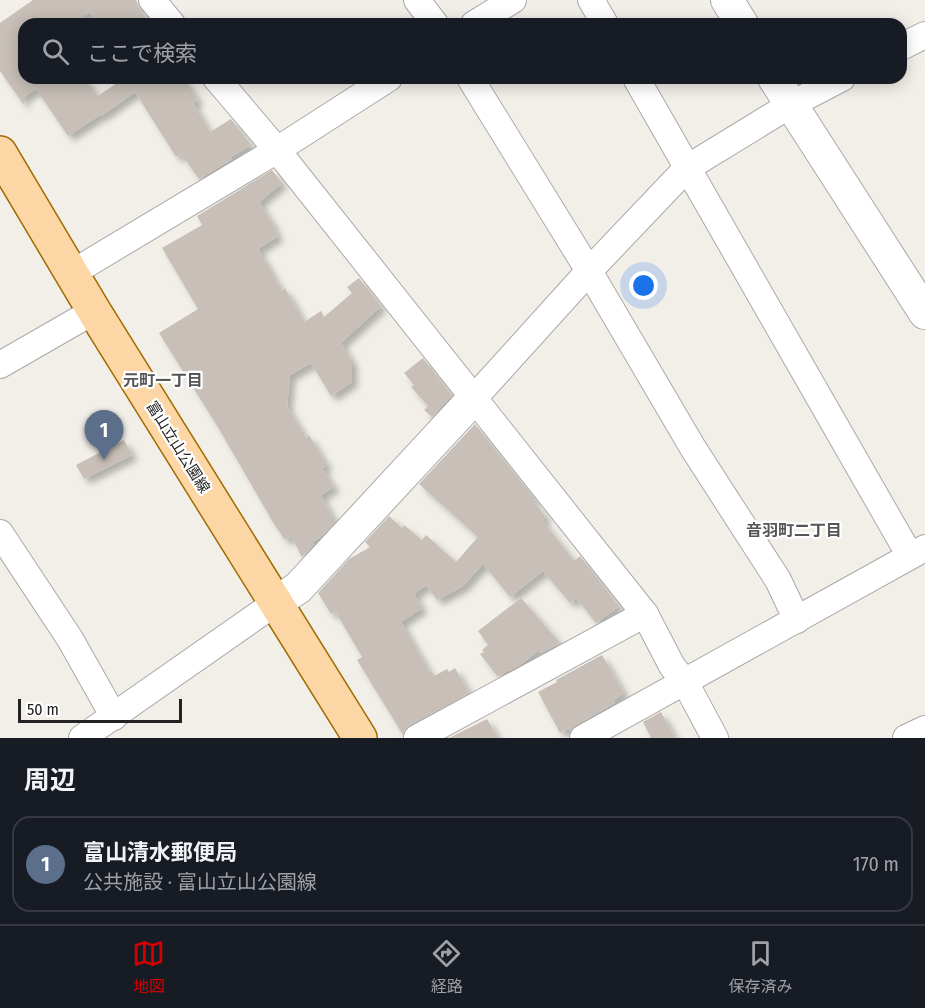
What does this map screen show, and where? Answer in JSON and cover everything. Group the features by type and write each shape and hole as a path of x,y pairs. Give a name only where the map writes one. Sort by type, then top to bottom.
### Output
{"main road":[{"name":"富山立山公園線","path":"0,153 94,311 360,738"}],"street":[{"path":"152,0 167,18"},
{"path":"417,0 430,18"},
{"path":"484,18 513,0"},
{"path":"591,0 602,18"},
{"path":"727,0 738,18"},
{"path":"907,44 925,35"},
{"path":"221,84 277,150 475,397 645,614 672,666 685,682 715,738"},
{"path":"72,273 277,150 380,84"},
{"path":"474,84 589,271 693,448 778,580 797,620"},
{"path":"582,738 918,552 687,168 639,84"},
{"path":"778,84 924,309"},
{"path":"82,738 298,588 589,271 687,168 790,105 830,84"},
{"path":"0,365 94,311"},
{"path":"0,533 70,639 114,717"},
{"path":"417,738 645,614"},
{"path":"906,738 925,729"}],"building":[{"path":"33,0 136,0 147,18 94,18 90,12 82,18 18,18 18,84 89,84 98,96 115,84 188,84 198,100 193,103 210,132 231,119 251,145 199,179 181,154 176,157 135,92 68,136 36,89 24,97 24,105 0,71 0,23"},
{"path":"272,170 282,183 259,202 278,236 258,249 282,291 285,288 304,322 321,311 324,317 352,293 347,287 359,278 381,306 341,343 352,361 352,382 331,396 311,363 290,375 287,406 306,438 309,435 327,465 322,468 334,487 321,495 335,522 322,536 312,542 314,544 302,557 291,536 285,540 274,524 219,429 159,333 198,309 162,248 202,225 197,216"},
{"path":"423,358 452,395 432,417 424,410 428,406 411,387 414,385 404,373"},
{"path":"475,424 535,499 533,501 546,517 542,520 574,561 580,556 619,606 596,623 576,598 570,603 543,571 510,597 483,564 463,586 437,600 426,585 414,594 422,608 401,622 430,673 432,672 434,676 447,669 449,672 455,668 469,693 410,725 403,735 357,660 362,657 335,611 331,614 318,593 349,559 370,547 365,542 389,516 402,528 404,525 422,540 426,535 456,562 478,537 419,484"},
{"path":"124,440 132,455 84,479 76,465"},
{"path":"521,598 560,643 541,653 539,650 498,677 480,654 488,645 478,631"},
{"path":"602,655 624,693 613,700 615,703 576,725 570,731 568,728 560,733 538,692"},
{"path":"661,712 675,738 651,738 643,722"},
{"path":"487,719 498,738 449,738"}],"place":[{"name":"富山清水郵便局","path":"104,460"}],"district":[{"name":"元町一丁目","path":"163,380"},
{"name":"音羽町二丁目","path":"794,530"}]}
